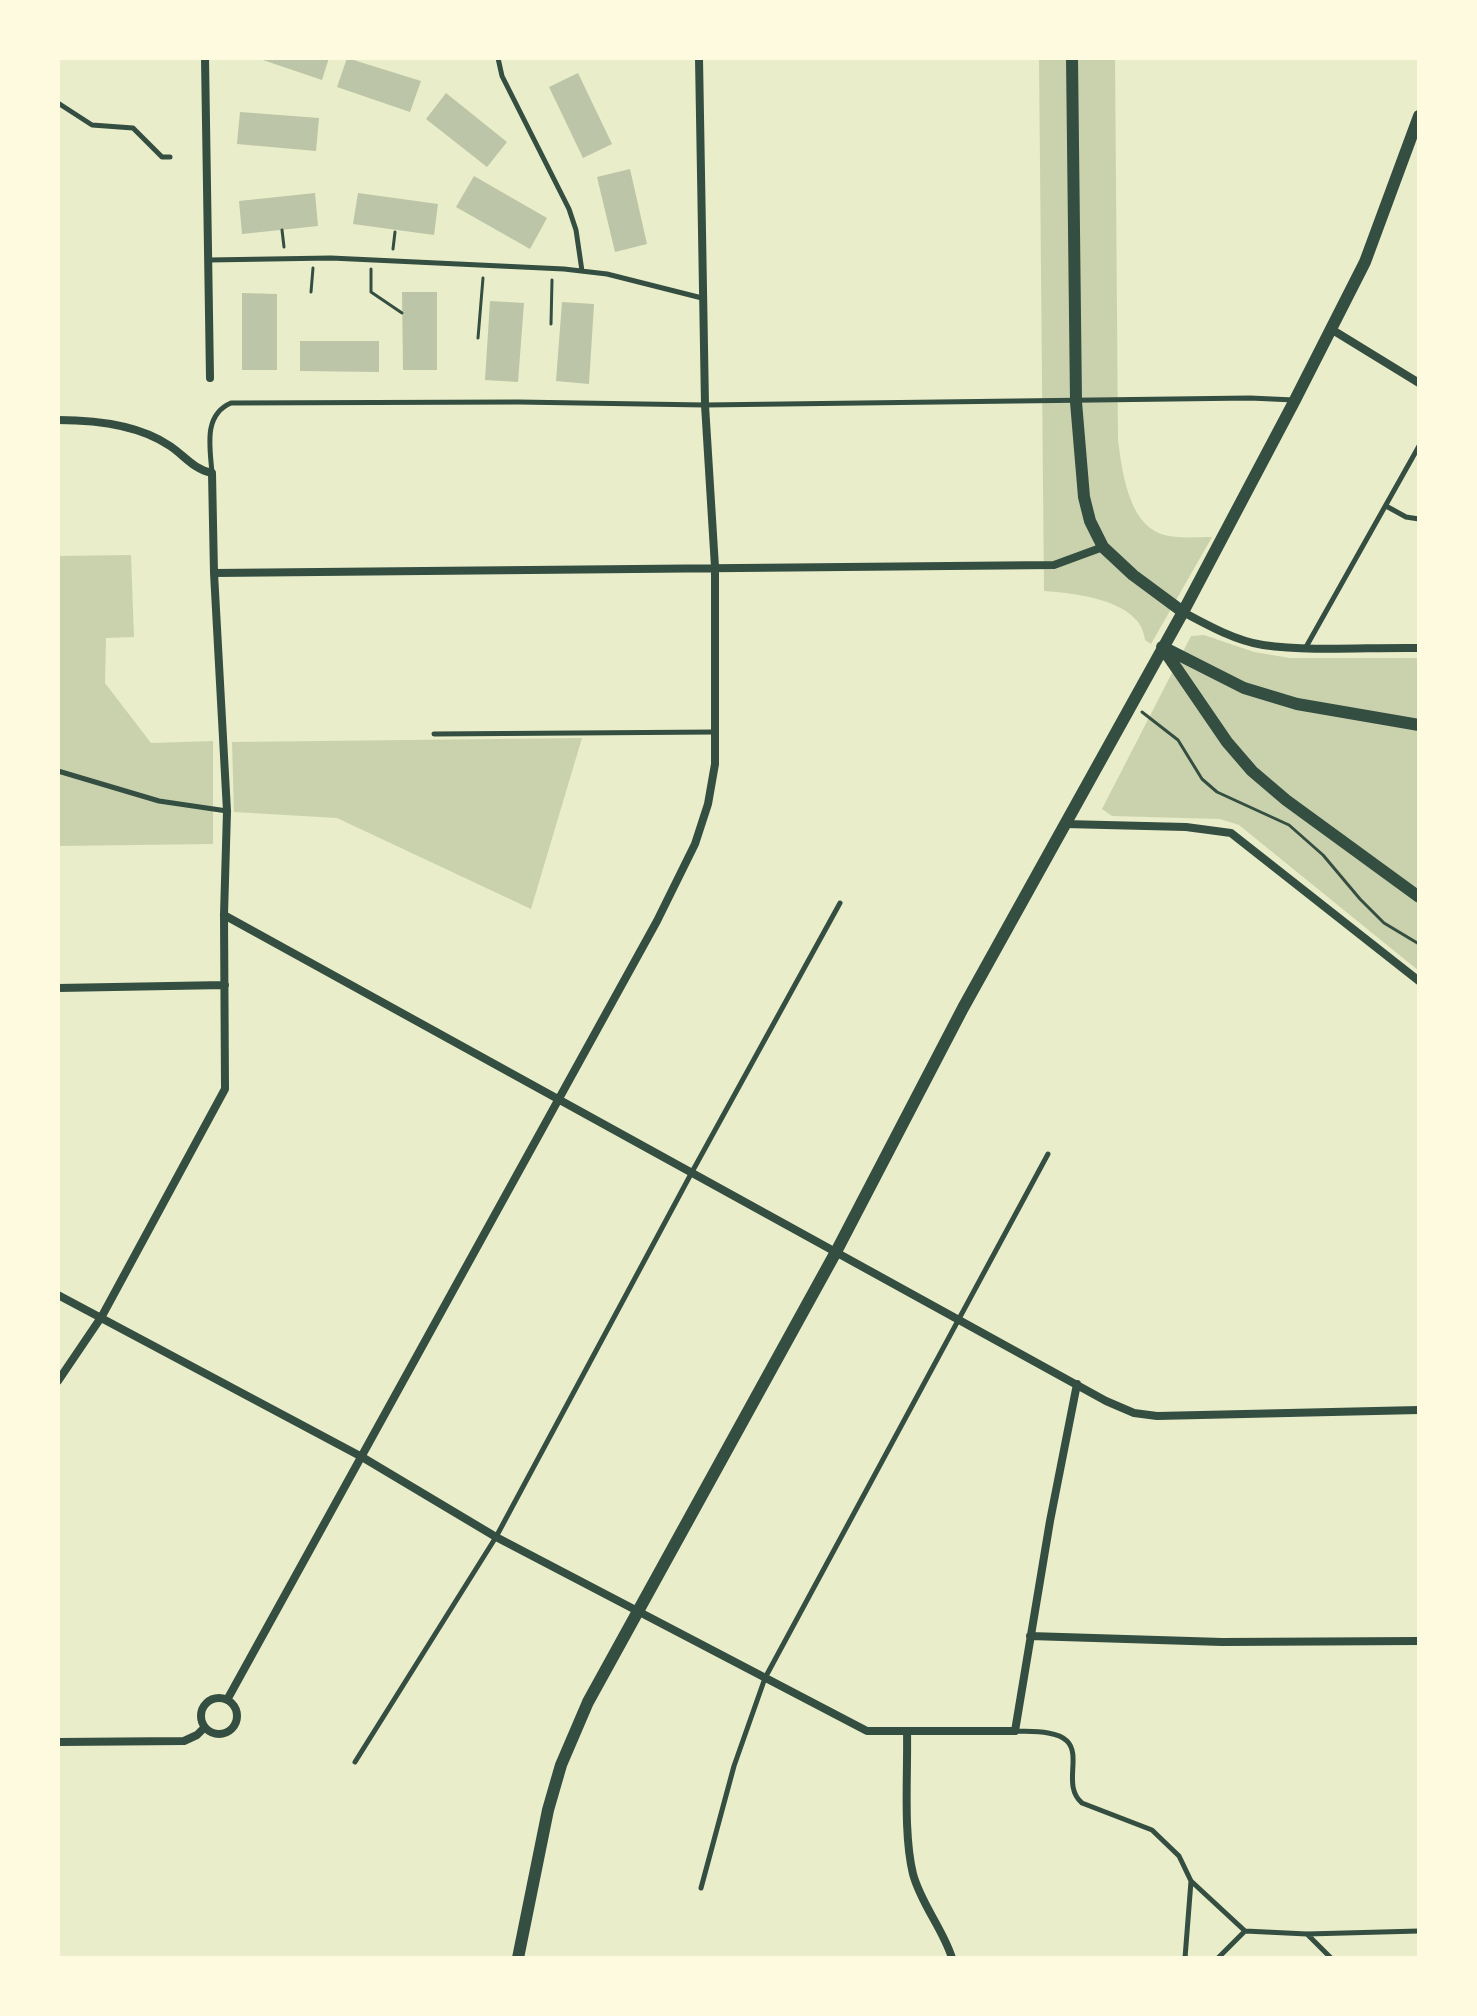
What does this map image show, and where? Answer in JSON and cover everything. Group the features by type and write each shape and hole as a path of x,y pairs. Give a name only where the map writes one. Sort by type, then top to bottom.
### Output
{"street":[{"path":"205,58 210,378"},
{"path":"227,1700 657,921 695,844 708,804 715,764 716,732 715,567 705,405 699,58"},
{"path":"1072,58 1076,402 1084,497 1090,521 1103,547 1133,575 1183,612 1260,644 1305,648 1419,648"},
{"path":"518,1958 548,1810 561,1765 588,1702 837,1250 963,1008 1183,612 1295,400 1365,262 1419,116"},
{"path":"1331,329 1419,383"},
{"path":"58,420 99,422 144,433 169,445 197,470 212,473 214,573 227,811 225,1089 102,1316 58,1381"},
{"path":"214,573 1054,565 1103,547"},
{"path":"1162,647 1244,688 1311,707 1419,725"},
{"path":"1162,647 1227,742 1252,771 1286,800 1419,897"},
{"path":"1065,824 1186,827 1231,833 1419,981"},
{"path":"224,915 1134,1413 1157,1416 1419,1410"},
{"path":"58,988 225,985"},
{"path":"58,1295 362,1457 496,1537 867,1731 1015,1731 1077,1384"},
{"path":"1030,1636 1118,1640 1419,1641"},
{"path":"213,1699 227,1700 236,1711 235,1725 224,1734 204,1728 200,1714 202,1707 213,1699"},
{"path":"58,1742 184,1741 204,1728"},
{"path":"907,1731 909,1839 913,1873 952,1958"}],"lane":[{"path":"498,58 502,76 569,209 578,237 582,271"},
{"path":"58,103 92,125 133,128 162,157 170,157"},
{"path":"209,260 371,260 582,271 607,274 702,298"},
{"path":"212,473 209,437 213,416 220,407 231,403 705,405 1295,400"},
{"path":"1305,648 1419,446"},
{"path":"1386,506 1406,517 1419,519"},
{"path":"434,734 716,732"},
{"path":"58,771 159,801 227,811"},
{"path":"355,1762 496,1537 840,903"},
{"path":"701,1888 734,1766 765,1678 1048,1154"},
{"path":"1015,1731 1050,1734 1066,1740 1071,1748 1072,1791 1076,1799 1152,1830 1179,1856 1191,1881 1245,1931 1307,1934 1419,1931"},
{"path":"1185,1958 1191,1881"},
{"path":"1218,1958 1245,1931"},
{"path":"1307,1934 1331,1958"}],"path":[{"path":"282,230 285,259"},
{"path":"392,261 395,232"},
{"path":"311,292 313,259"},
{"path":"371,260 371,292 402,313"},
{"path":"478,338 484,265"},
{"path":"551,324 553,269"},
{"path":"1130,705 1178,740 1202,779 1217,792 1289,825 1323,855 1384,923 1419,944"}],"green space":[{"path":"1039,58 1115,58 1118,440 1122,466 1134,507 1150,528 1173,537 1212,537 1151,644 1145,640 1141,626 1120,607 1088,597 1044,591"},
{"path":"131,555 134,637 106,638 105,683 151,743 213,741 213,844 58,846 58,556"},
{"path":"1204,635 1254,652 1290,658 1419,658 1419,971 1239,825 1220,819 1112,816 1102,809 1191,636"},
{"path":"582,738 531,909 337,818 234,812 232,742"}],"building":[{"path":"257,58 329,58 322,80"},
{"path":"347,58 421,81 410,112 337,87"},
{"path":"578,73 612,144 583,158 549,87"},
{"path":"446,93 507,142 487,167 426,119"},
{"path":"240,112 319,118 316,151 237,144"},
{"path":"630,169 647,244 615,252 597,177"},
{"path":"474,176 547,218 530,249 456,207"},
{"path":"315,193 318,226 242,234 239,201"},
{"path":"358,193 438,204 434,235 353,224"},
{"path":"402,292 437,292 437,370 403,370"},
{"path":"242,293 277,294 277,370 242,370"},
{"path":"490,301 524,303 518,382 485,380"},
{"path":"562,302 594,304 589,384 556,381"},
{"path":"300,341 379,341 379,372 300,371"}]}
